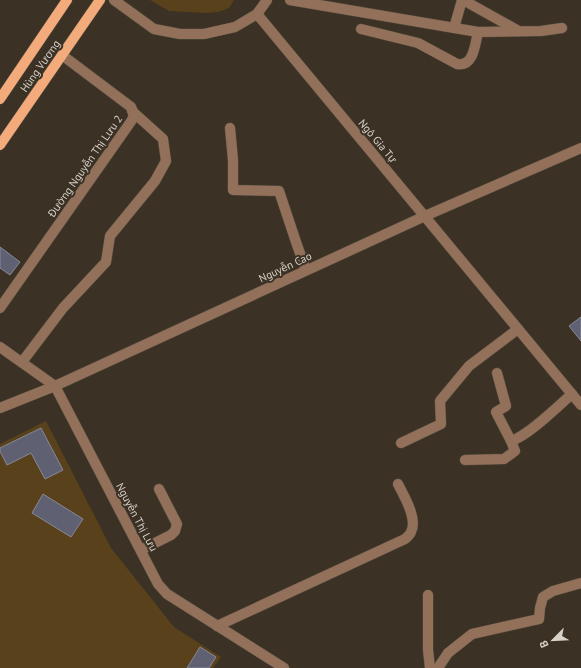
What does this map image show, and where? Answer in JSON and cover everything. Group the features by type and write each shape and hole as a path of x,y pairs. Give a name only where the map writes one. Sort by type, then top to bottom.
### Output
{"main road":[{"name":"Hùng Vương","path":"0,99 67,0"},
{"name":"Hùng Vương","path":"0,145 100,0"}],"street":[{"path":"114,0 154,29 180,34 204,34 234,27 257,14 267,0"},
{"path":"290,0 478,32 518,30 541,31 562,28"},
{"path":"454,28 462,0 518,30"},
{"name":"Ngô Gia Tự","path":"257,14 581,405"},
{"path":"361,29 418,43 458,64 463,65 468,63 478,32"},
{"name":"Đường Nguyễn Thị Lưu 2","path":"0,308 132,120 134,114 131,107 62,55"},
{"path":"22,362 63,308 106,262 110,236 155,181 166,161 164,139 132,111"},
{"path":"230,128 233,160 233,190 279,191 306,270"},
{"name":"Nguyễn Cao","path":"0,408 55,386 424,216 581,148"},
{"path":"401,444 441,424 440,402 469,366 518,329"},
{"name":"Nguyễn Thị Lưu","path":"0,347 55,386 158,584 167,594 284,668"},
{"path":"465,460 504,459 515,451 496,412 506,406 497,374"},
{"path":"511,441 517,440 572,394"},
{"path":"217,626 405,540 412,532 413,522 410,509 398,484"},
{"path":"141,550 171,535 175,531 177,524 159,489"},
{"path":"438,668 448,654 472,634 539,619 543,597 553,591 581,583"},
{"path":"428,595 428,650 430,668"}],"shaded area":[{"path":"150,0 234,0 229,8 218,12 206,13 169,11"},
{"path":"46,421 111,548 174,627 221,657 213,668 0,668 0,444"}],"building":[{"path":"0,247 20,262 10,275 0,268"},
{"path":"581,317 581,341 569,326"},
{"path":"41,428 63,470 45,479 31,453 7,465 0,451 0,448"},
{"path":"43,494 83,519 71,537 32,513"},
{"path":"200,647 216,657 209,668 187,668"}]}
